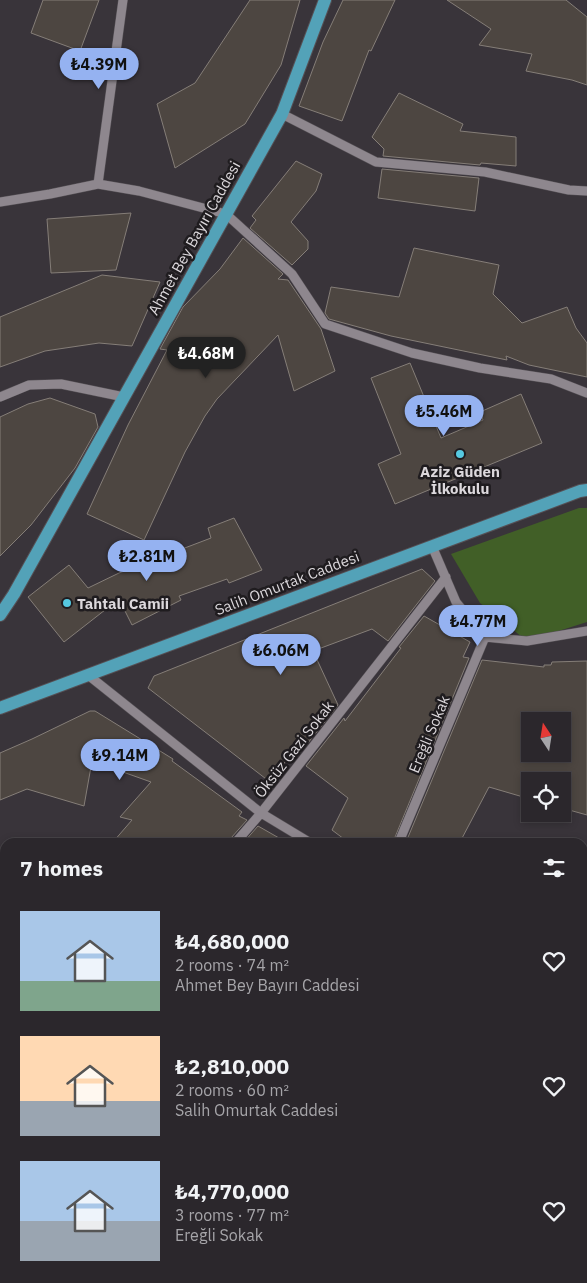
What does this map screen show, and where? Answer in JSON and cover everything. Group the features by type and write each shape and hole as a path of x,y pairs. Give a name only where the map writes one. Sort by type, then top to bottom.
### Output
{"main road":[{"name":"Ahmet Bey Bayırı Caddesi","path":"0,615 14,594 282,114 325,0"},
{"name":"Salih Omurtak Caddesi","path":"0,708 587,490"}],"street":[{"path":"98,184 123,0"},
{"path":"282,114 376,162 485,172 569,190 587,191"},
{"path":"0,202 98,184 139,192 226,214 292,274 325,324 412,353 480,368 551,379 587,392"},
{"path":"0,397 28,385 61,384 124,397"},
{"path":"432,546 456,602 485,637 527,641 587,631"},
{"name":"Öksüz Gazi Sokak","path":"239,838 446,577"},
{"name":"Ereğli Sokak","path":"401,838 485,637"},
{"path":"88,675 261,813 302,838"}],"green space":[{"path":"579,508 587,508 587,622 527,641 480,603 451,554"}],"building":[{"path":"43,0 99,0 80,51 31,33"},
{"path":"250,0 300,0 281,65 245,124 175,168 157,104 195,83"},
{"path":"343,0 395,0 371,51 369,50 342,121 299,106 323,42"},
{"path":"447,0 566,0 587,17 587,85 572,80 526,71 532,54 479,45 491,29"},
{"path":"399,93 463,124 460,131 516,137 516,166 481,163 480,165 383,156 384,149 372,137"},
{"path":"296,161 322,174 316,191 291,222 308,241 308,249 292,265 250,228 256,220 252,216"},
{"path":"382,169 479,178 475,211 378,198"},
{"path":"131,213 116,270 51,273 47,219"},
{"path":"243,238 283,274 278,279 288,280 321,329 335,371 294,391 278,335 217,399 205,416 185,452 144,540 87,514 128,425 167,350 160,349 183,307 220,269"},
{"path":"414,248 499,265 493,294 522,323 567,307 576,328 587,343 587,377 529,365 506,356 507,360 391,336 329,319 325,313 331,287 399,297"},
{"path":"102,275 160,282 132,346 99,343 45,351 0,367 0,317"},
{"name":"Aziz Güden İlkokulu","path":"410,363 441,438 483,420 480,412 521,394 542,443 395,504 378,464 401,454 371,378"},
{"path":"50,398 95,414 98,427 75,468 31,525 0,556 0,417 28,404"},
{"path":"234,518 262,570 229,583 227,579 179,596 181,600 132,625 119,599 64,642 28,597 69,565 88,588 119,573 211,538 208,528"},
{"path":"422,569 435,581 388,641 372,629 313,651 338,705 296,758 291,754 270,782 148,688 154,676"},
{"path":"424,616 470,642 463,657 469,658 395,838 343,838 332,830 348,798 306,766 344,718 345,721 401,648 399,647"},
{"path":"482,660 544,667 544,665 551,665 552,662 587,661 587,815 571,811 571,772 521,772 521,796 489,787 462,838 408,838"},
{"path":"90,711 95,711 173,759 172,761 242,812 239,816 247,820 231,838 116,838 132,820 120,817 151,782 92,761 84,806 27,789 0,800 0,753"},
{"path":"258,826 279,838 248,838"}],"place":[{"name":"Aziz Güden İlkokulu","path":"460,454"},
{"name":"Tahtalı Camii","path":"67,603"}]}
